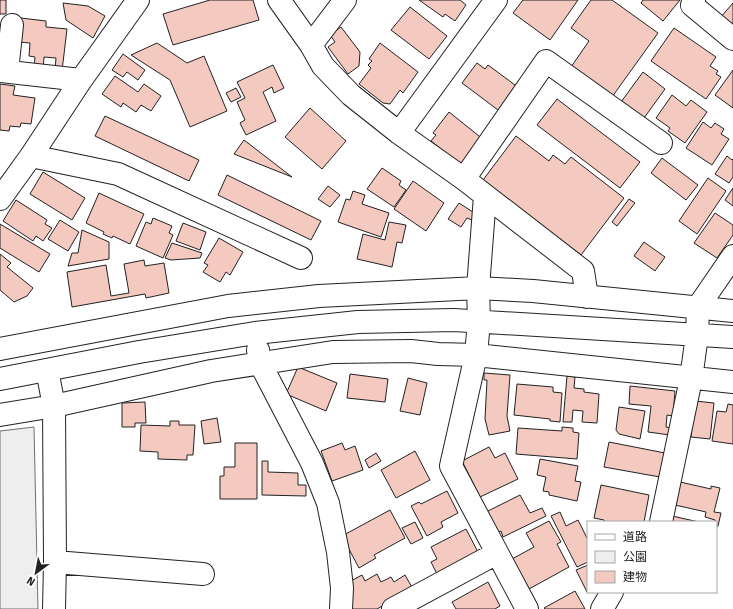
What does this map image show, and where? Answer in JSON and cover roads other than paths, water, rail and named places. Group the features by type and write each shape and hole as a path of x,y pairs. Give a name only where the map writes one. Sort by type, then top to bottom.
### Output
{"street":[{"path":"0,199 31,156 81,80 138,0"},
{"path":"280,0 311,45 323,66 351,95 399,133 464,179 583,271 586,297"},
{"path":"311,45 345,0"},
{"path":"399,133 496,0"},
{"path":"694,0 692,5 733,39"},
{"path":"12,25 4,71 81,80"},
{"path":"464,179 546,61 661,144"},
{"path":"31,156 118,174 301,258"},
{"path":"485,196 478,288 479,321 476,356 451,466 527,609"},
{"path":"661,521 691,378 697,335 698,307 733,256"},
{"path":"0,348 228,306 319,296 478,288 534,291 733,310"},
{"path":"0,379 139,352 255,333 358,322 454,320 479,321 733,337"},
{"path":"255,333 260,363 312,463 328,503 338,552 342,588 340,609"},
{"path":"0,415 54,406 210,371 333,352 411,351 476,356 733,382"},
{"path":"48,370 54,406 54,609"},
{"path":"392,609 497,553"},
{"path":"55,562 203,574"},
{"path":"602,609 611,593"}]}
